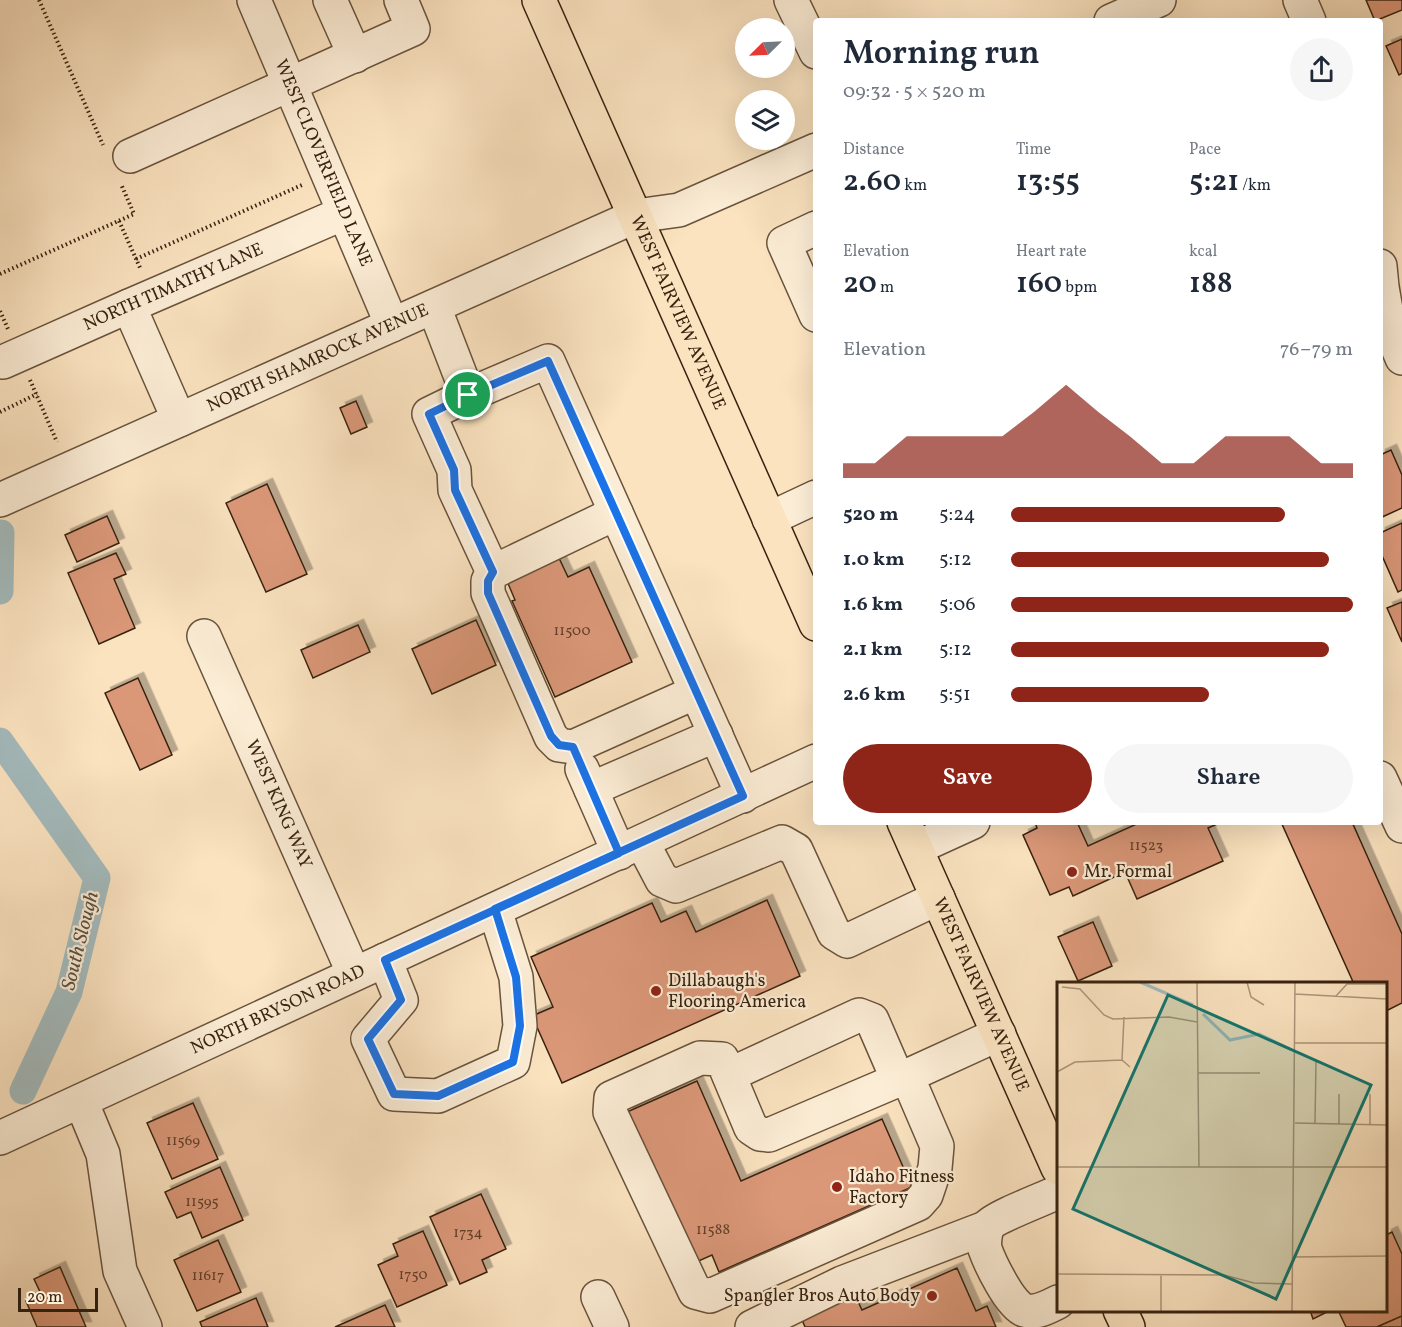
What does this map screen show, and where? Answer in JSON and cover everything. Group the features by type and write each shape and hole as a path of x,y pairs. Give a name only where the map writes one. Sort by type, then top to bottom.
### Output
{"main road":[{"name":"WEST FAIRVIEW AVENUE","path":"539,0 813,617"},
{"name":"WEST FAIRVIEW AVENUE","path":"910,835 1057,1164"},
{"path":"1120,1312 1128,1327"}],"street":[{"name":"WEST CLOVERFIELD LANE","path":"254,0 392,325"},
{"path":"330,0 355,56"},
{"path":"118,163 413,29 401,0"},
{"path":"791,0 813,46"},
{"path":"1300,0 1308,18"},
{"name":"NORTH SHAMROCK AVENUE","path":"0,500 636,216 679,210 813,151"},
{"name":"NORTH TIMATHY LANE","path":"15,367 129,306 344,213"},
{"path":"813,229 784,243 813,308"},
{"path":"1383,292 1394,339 1402,358"},
{"path":"129,306 179,420"},
{"path":"434,307 468,395"},
{"path":"493,572 455,490 454,470 429,414 548,361 743,796"},
{"path":"769,519 813,498"},
{"path":"616,513 493,572 488,581 488,593 551,736 559,745 573,747 696,692"},
{"name":"WEST KING WAY","path":"204,636 354,974"},
{"path":"591,789 716,735"},
{"path":"573,747 591,789 631,847 662,880 676,886 782,842 796,850 834,933 847,941 938,898"},
{"name":"NORTH BRYSON ROAD","path":"0,1138 813,762"},
{"path":"1383,785 1402,826"},
{"path":"910,835 958,825"},
{"path":"385,960 401,1000 368,1039 394,1094 438,1096 513,1062 520,1026 516,977 495,909"},
{"path":"729,1075 859,1015 872,1020 902,1078 937,1146 935,1168 926,1195 918,1204 710,1296 695,1293 610,1113 611,1098 700,1058 722,1059 751,1128 760,1134 769,1135 902,1078 999,1034"},
{"path":"81,1101 103,1154 120,1271 145,1327"},
{"path":"752,1327 842,1283 988,1227 993,1222 1057,1193"},
{"path":"988,1227 985,1247 1010,1300 1026,1311 1036,1311 1057,1303"},
{"path":"598,1296 612,1327"}],"path":[{"path":"0,273 134,214 118,163 39,0"},
{"path":"136,259 302,185"},
{"path":"119,221 143,274"},
{"path":"15,367 37,394 60,448"},
{"path":"0,412 37,394"}],"building":[{"path":"1366,0 1402,0 1402,10 1382,18 1374,18"},
{"path":"1402,39 1402,73 1399,75 1386,46"},
{"path":"356,401 367,427 351,434 340,408"},
{"path":"1391,450 1402,475 1402,508 1383,517 1383,454"},
{"path":"267,484 307,574 266,592 226,503"},
{"path":"107,516 119,543 77,562 65,535"},
{"path":"1402,523 1402,590 1398,592 1383,558 1383,532"},
{"path":"116,553 126,574 114,579 135,628 99,644 68,573"},
{"path":"559,558 568,577 589,567 632,662 555,697 512,601 515,600 507,581"},
{"path":"1402,602 1402,642 1387,608"},
{"path":"476,620 496,665 432,694 412,649"},
{"path":"358,625 370,652 313,678 301,650"},
{"path":"138,678 172,755 140,770 105,693"},
{"path":"1036,825 1078,825 1088,846 1134,825 1215,825 1208,828 1223,861 1137,899 1125,872 1073,896 1069,887 1050,895 1023,835 1037,828"},
{"path":"1282,825 1353,825 1402,934 1402,1003 1387,1010 1387,982 1353,982"},
{"name":"Dillabaugh's Flooring America","path":"767,900 800,976 562,1083 532,1016 553,1007 531,957 652,903 661,922 686,911 696,932"},
{"path":"1093,922 1112,966 1078,981 1058,937"},
{"path":"697,1081 741,1181 882,1119 912,1187 719,1272 712,1255 694,1263 627,1112"},
{"path":"193,1103 218,1159 172,1179 147,1123"},
{"path":"220,1167 243,1220 202,1238 191,1212 177,1218 165,1192"},
{"path":"481,1194 506,1249 482,1260 487,1272 460,1284 430,1217"},
{"path":"423,1231 447,1285 397,1307 378,1265 398,1256 393,1244"},
{"path":"1392,1232 1402,1254 1402,1316 1377,1327 1346,1327 1339,1312 1387,1312 1387,1234"},
{"path":"218,1240 241,1292 197,1311 174,1260"},
{"path":"60,1267 86,1327 37,1327 26,1301 41,1294 34,1279"},
{"name":"Spangler Bros Auto Body","path":"957,1268 976,1311 987,1306 996,1327 805,1327 798,1310 851,1286 862,1310"},
{"path":"256,1298 268,1327 202,1327 200,1322"},
{"path":"385,1305 395,1327 335,1327"},
{"path":"1311,1312 1327,1312 1313,1319"},
{"path":"1402,1316 1402,1327 1377,1327"}],"waterway":[{"name":"South Slough","path":"0,591 1,533"},
{"name":"South Slough","path":"0,741 97,878 69,992 23,1091"}],"place":[{"name":"Mr. Formal","path":"1072,872"},
{"name":"Dillabaugh's Flooring America","path":"656,991"},
{"name":"Idaho Fitness Factory","path":"837,1187"},
{"name":"Spangler Bros Auto Body","path":"932,1296"}],"route":[{"path":"468,395 429,414 454,470 455,490 493,572 488,581 488,593 551,736 559,745 573,747 619,853 495,909 385,960 401,1000 368,1039 394,1094 438,1096 513,1062 520,1026 516,977 495,909 557,881 619,853 743,796 548,361 468,395"}]}
